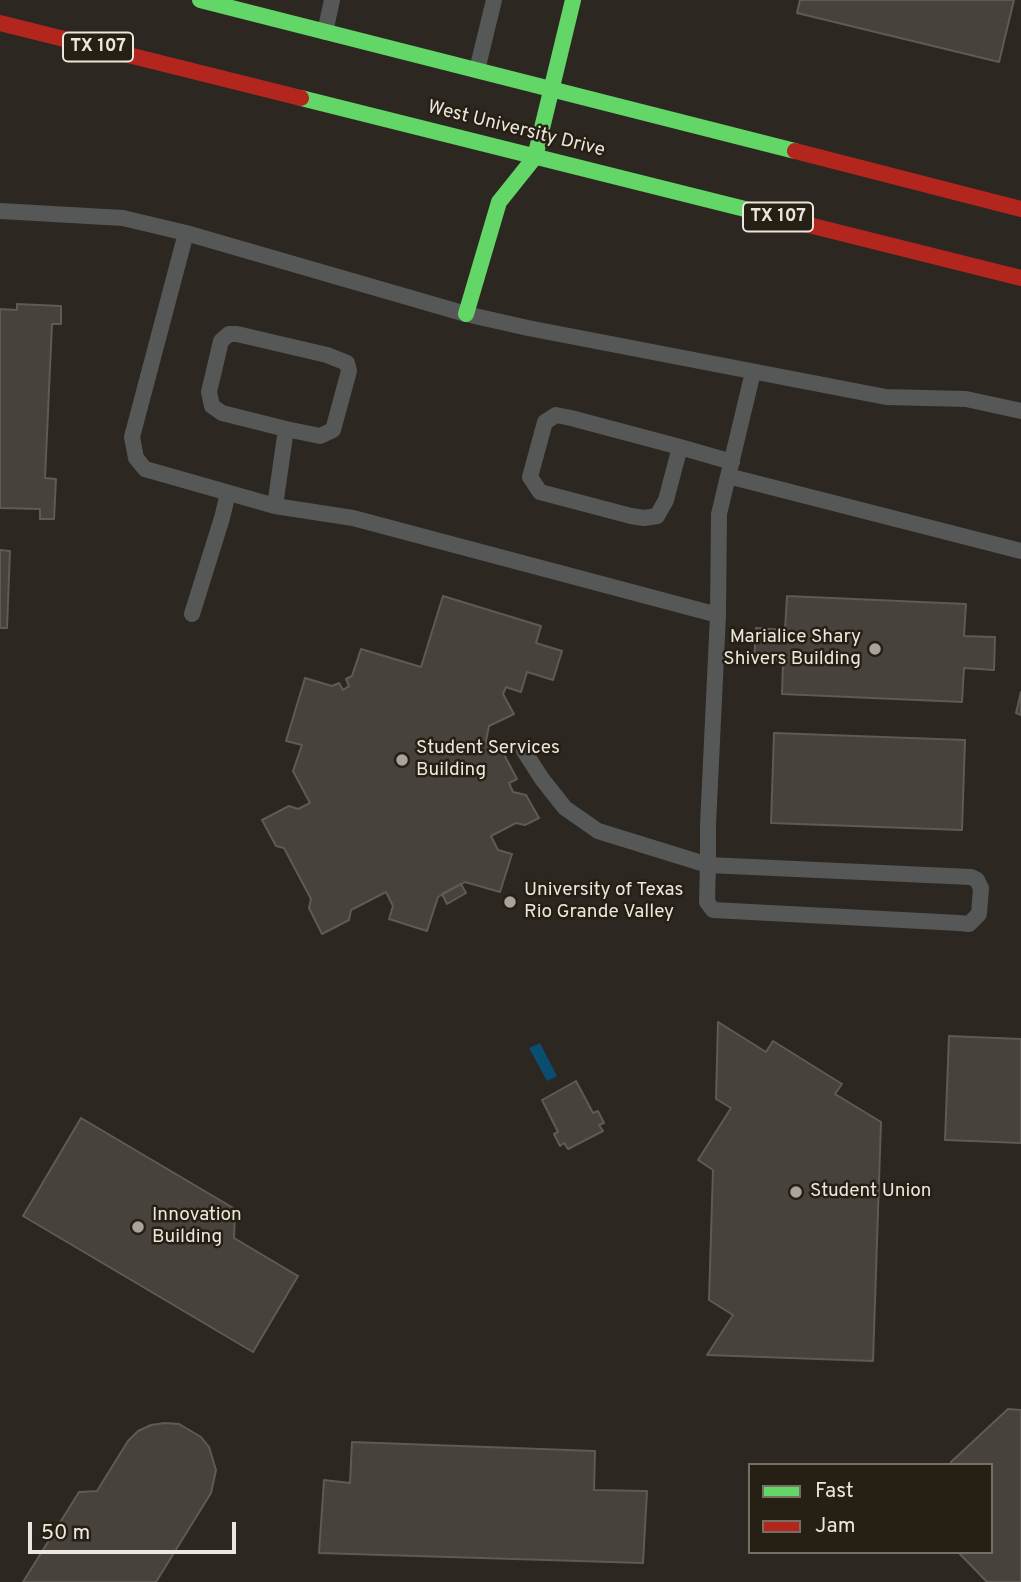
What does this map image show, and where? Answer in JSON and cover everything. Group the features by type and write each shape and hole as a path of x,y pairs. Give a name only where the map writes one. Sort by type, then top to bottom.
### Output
{"main road":[{"path":"200,0 1021,209"},
{"path":"466,314 499,202 535,157 573,0"},
{"name":"West University Drive","path":"0,23 1021,278"}],"lane":[{"path":"325,32 332,0"},
{"path":"477,70 494,0"},
{"path":"0,211 123,218 186,233 466,314 886,397 966,400 1021,411"},
{"path":"186,233 132,437 136,458 145,469 275,506 353,518 718,615"},
{"path":"229,334 327,355 346,363 349,371 333,430 320,436 286,429 222,413 212,406 209,392 221,341 229,334"},
{"path":"524,751 554,795 582,822 598,831 708,865 971,877 977,880 981,888 979,914 970,924 713,910 706,902 708,865 718,615 719,513 753,372"},
{"path":"680,447 666,500 657,516 644,519 540,492 530,477 545,422 556,415 680,447 730,469 1021,551"},
{"path":"275,506 286,429"},
{"path":"192,614 228,493"}],"water":[{"path":"540,1043 557,1076 547,1081 529,1048"}],"building":[{"path":"800,0 1014,0 999,62 797,13"},
{"path":"17,304 61,306 61,324 52,324 45,478 56,479 54,519 40,519 40,509 0,508 0,309 17,310"},
{"path":"0,550 10,551 7,628 0,628"},
{"name":"Student Services Building","path":"443,596 541,626 536,643 562,651 553,680 527,672 521,692 506,687 503,694 514,714 489,726 486,741 491,749 499,745 517,779 509,783 513,792 526,795 539,818 525,825 516,823 491,836 498,850 512,854 500,892 465,882 438,897 427,931 389,919 393,906 386,892 351,910 349,920 322,934 309,908 311,899 284,848 276,846 262,820 289,806 298,809 310,803 293,771 302,745 286,741 305,678 332,686 339,683 343,690 349,686 346,679 352,676 361,649 421,667"},
{"name":"Marialice Shary Shivers Building","path":"787,596 966,604 964,636 995,637 994,670 964,668 962,702 782,694 783,662 754,661 756,628 785,630"},
{"path":"1021,692 1021,715 1016,713"},
{"path":"774,733 965,740 962,830 771,823"},
{"path":"461,884 466,893 447,904 442,894"},
{"name":"Student Union","path":"718,1022 766,1052 773,1041 842,1084 835,1094 881,1122 873,1361 707,1355 733,1315 709,1300 713,1170 698,1160 731,1108 716,1099"},
{"path":"949,1036 1021,1039 1021,1143 945,1140"},
{"path":"576,1081 593,1113 598,1111 604,1123 599,1125 603,1131 568,1149 564,1143 560,1146 554,1134 558,1132 542,1100"},
{"name":"Innovation Building","path":"81,1118 235,1209 234,1238 298,1276 253,1352 23,1216"},
{"path":"1008,1409 1021,1410 1021,1582 987,1582 960,1554 993,1554 993,1463 951,1462"},
{"path":"165,1423 179,1424 201,1437 209,1447 216,1470 211,1493 156,1582 23,1582 79,1492 97,1491 128,1441 138,1431"},
{"path":"352,1442 595,1451 594,1490 647,1491 643,1563 319,1553 324,1480 350,1483"}],"traffic: fast":[{"path":"200,0 795,151"},
{"path":"466,314 499,202 535,157 573,0"},
{"path":"301,98 789,220"}],"traffic: jam":[{"path":"0,23 301,98"},
{"path":"795,151 1021,209"},
{"path":"789,220 1021,278"}],"place":[{"name":"Marialice Shary Shivers Building","path":"875,649"},
{"name":"Student Services Building","path":"402,760"},
{"name":"University of Texas Rio Grande Valley","path":"510,902"},
{"name":"Student Union","path":"796,1192"},
{"name":"Innovation Building","path":"138,1227"}]}
